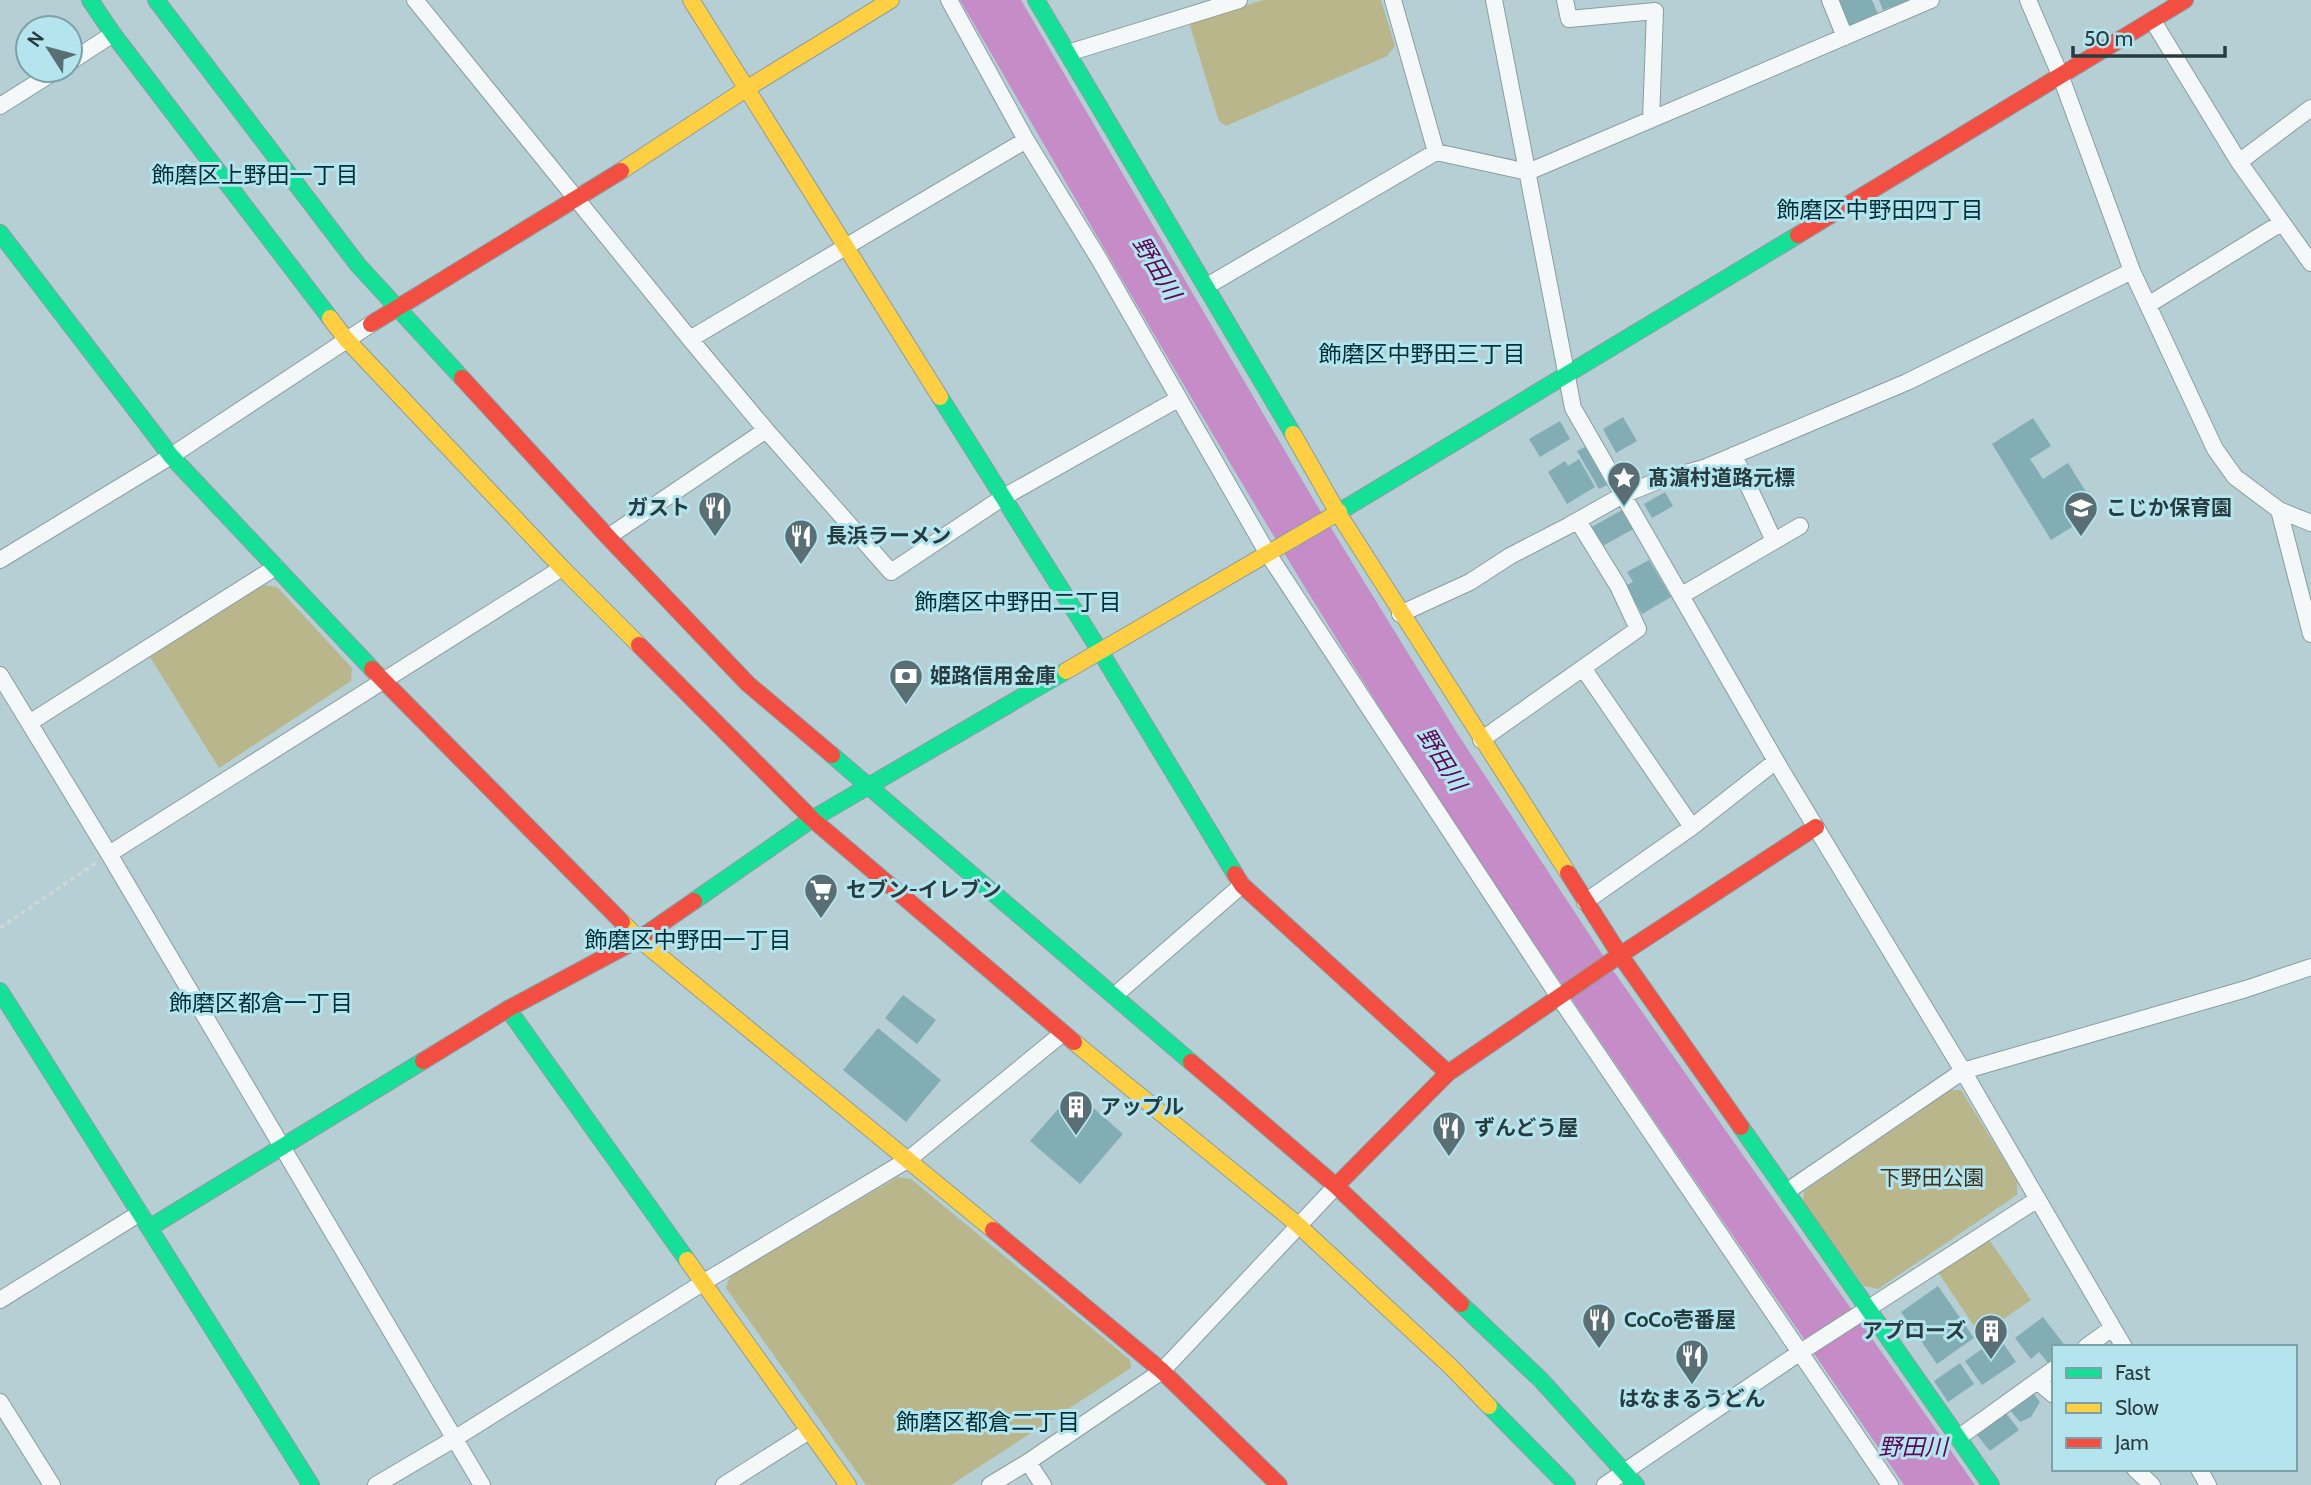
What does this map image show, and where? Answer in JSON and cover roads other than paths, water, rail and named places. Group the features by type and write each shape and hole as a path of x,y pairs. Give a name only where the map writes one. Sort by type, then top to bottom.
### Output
{"street":[{"path":"90,0 113,34 346,339 562,569 812,820 1063,1033 1297,1224 1450,1366 1567,1485"},
{"path":"415,0 690,339 891,572 1002,498 1178,399"},
{"path":"691,0 1100,651 1242,885 1448,1073"},
{"path":"0,560 171,456 346,339 576,200 746,89 891,0"},
{"path":"948,0 1026,140 1099,259 1268,554 1559,997 1890,1485"},
{"path":"1036,0 1207,286 1338,513 1585,902 1991,1485"},
{"path":"1068,53 1239,0"},
{"path":"1393,0 1436,152"},
{"path":"1494,0 1573,408 1776,761 1963,1071 2123,1345"},
{"path":"1565,0 1569,19 1655,11 1650,120"},
{"path":"1830,0 1845,37"},
{"path":"1207,286 1436,152 1528,172 1931,0"},
{"path":"2028,0 2061,77 2132,271 2215,449 2235,477 2279,510 2311,523"},
{"path":"149,1228 508,1009 639,939 812,820 1338,513 2185,0"},
{"path":"160,1 358,265 399,306 608,537 748,684 1336,1186 1541,1380 1636,1485"},
{"path":"2153,21 2239,162 2311,262"},
{"path":"84,53 113,34"},
{"path":"0,106 35,84"},
{"path":"2239,162 2311,108"},
{"path":"690,339 1026,140"},
{"path":"2148,305 2281,223"},
{"path":"0,233 171,456 383,680 639,939 909,1158 1162,1371 1279,1485"},
{"path":"1400,614 1469,582 1510,556 1623,495 1660,480 1704,468 1907,382 2132,271"},
{"path":"608,537 766,430"},
{"path":"1734,455 1774,541"},
{"path":"2279,510 2311,634"},
{"path":"1481,740 1638,629 1618,586 1578,521"},
{"path":"1682,595 1801,526"},
{"path":"29,723 276,567"},
{"path":"110,855 562,569"},
{"path":"1583,668 1692,827"},
{"path":"0,675 110,855 482,1485"},
{"path":"1585,902 1692,827 1776,761"},
{"path":"990,1485 1162,1371 1297,1224 1448,1073 1620,955 1816,827"},
{"path":"1114,996 1242,885"},
{"path":"1786,1192 1963,1071 2246,989 2311,967"},
{"path":"0,990 311,1485"},
{"path":"508,1009 848,1485"},
{"path":"376,1485 454,1440 704,1282 909,1158 1063,1033"},
{"path":"1605,1485 1799,1353 2038,1199"},
{"path":"0,1300 140,1213"},
{"path":"2089,1345 2112,1328"},
{"path":"1958,1438 2052,1370"},
{"path":"2037,1381 2052,1393"},
{"path":"0,1402 45,1482"},
{"path":"724,1485 809,1431"},
{"path":"1028,1462 1043,1485"},
{"path":"2137,1471 2152,1485"}],"water":[{"name":"野田川","path":"960,0 1021,0 1312,497 1459,736 1612,969 1975,1485 1904,1485 1659,1127 1477,858 1299,578"}],"place":[{"name":"髙濵村道路元標","path":"1624,508"},
{"name":"ガスト","path":"715,538"},
{"name":"こじか保育園","path":"2081,538"},
{"name":"長浜ラーメン","path":"801,566"},
{"name":"姫路信用金庫","path":"906,706"},
{"name":"セブン-イレブン","path":"821,920"},
{"name":"アップル","path":"1076,1137"},
{"name":"ずんどう屋","path":"1449,1158"},
{"name":"CoCo壱番屋","path":"1599,1350"},
{"name":"アプローズ","path":"1991,1361"},
{"name":"はなまるうどん","path":"1692,1386"}],"district":[{"name":"飾磨区上野田一丁目","path":"255,175"},
{"name":"飾磨区中野田四丁目","path":"1880,210"},
{"name":"飾磨区中野田三丁目","path":"1422,354"},
{"name":"飾磨区中野田二丁目","path":"1018,602"},
{"name":"飾磨区中野田一丁目","path":"688,940"},
{"name":"飾磨区都倉一丁目","path":"261,1003"},
{"name":"飾磨区都倉二丁目","path":"988,1422"}],"park label":[{"name":"下野田公園","path":"1932,1178"}]}
